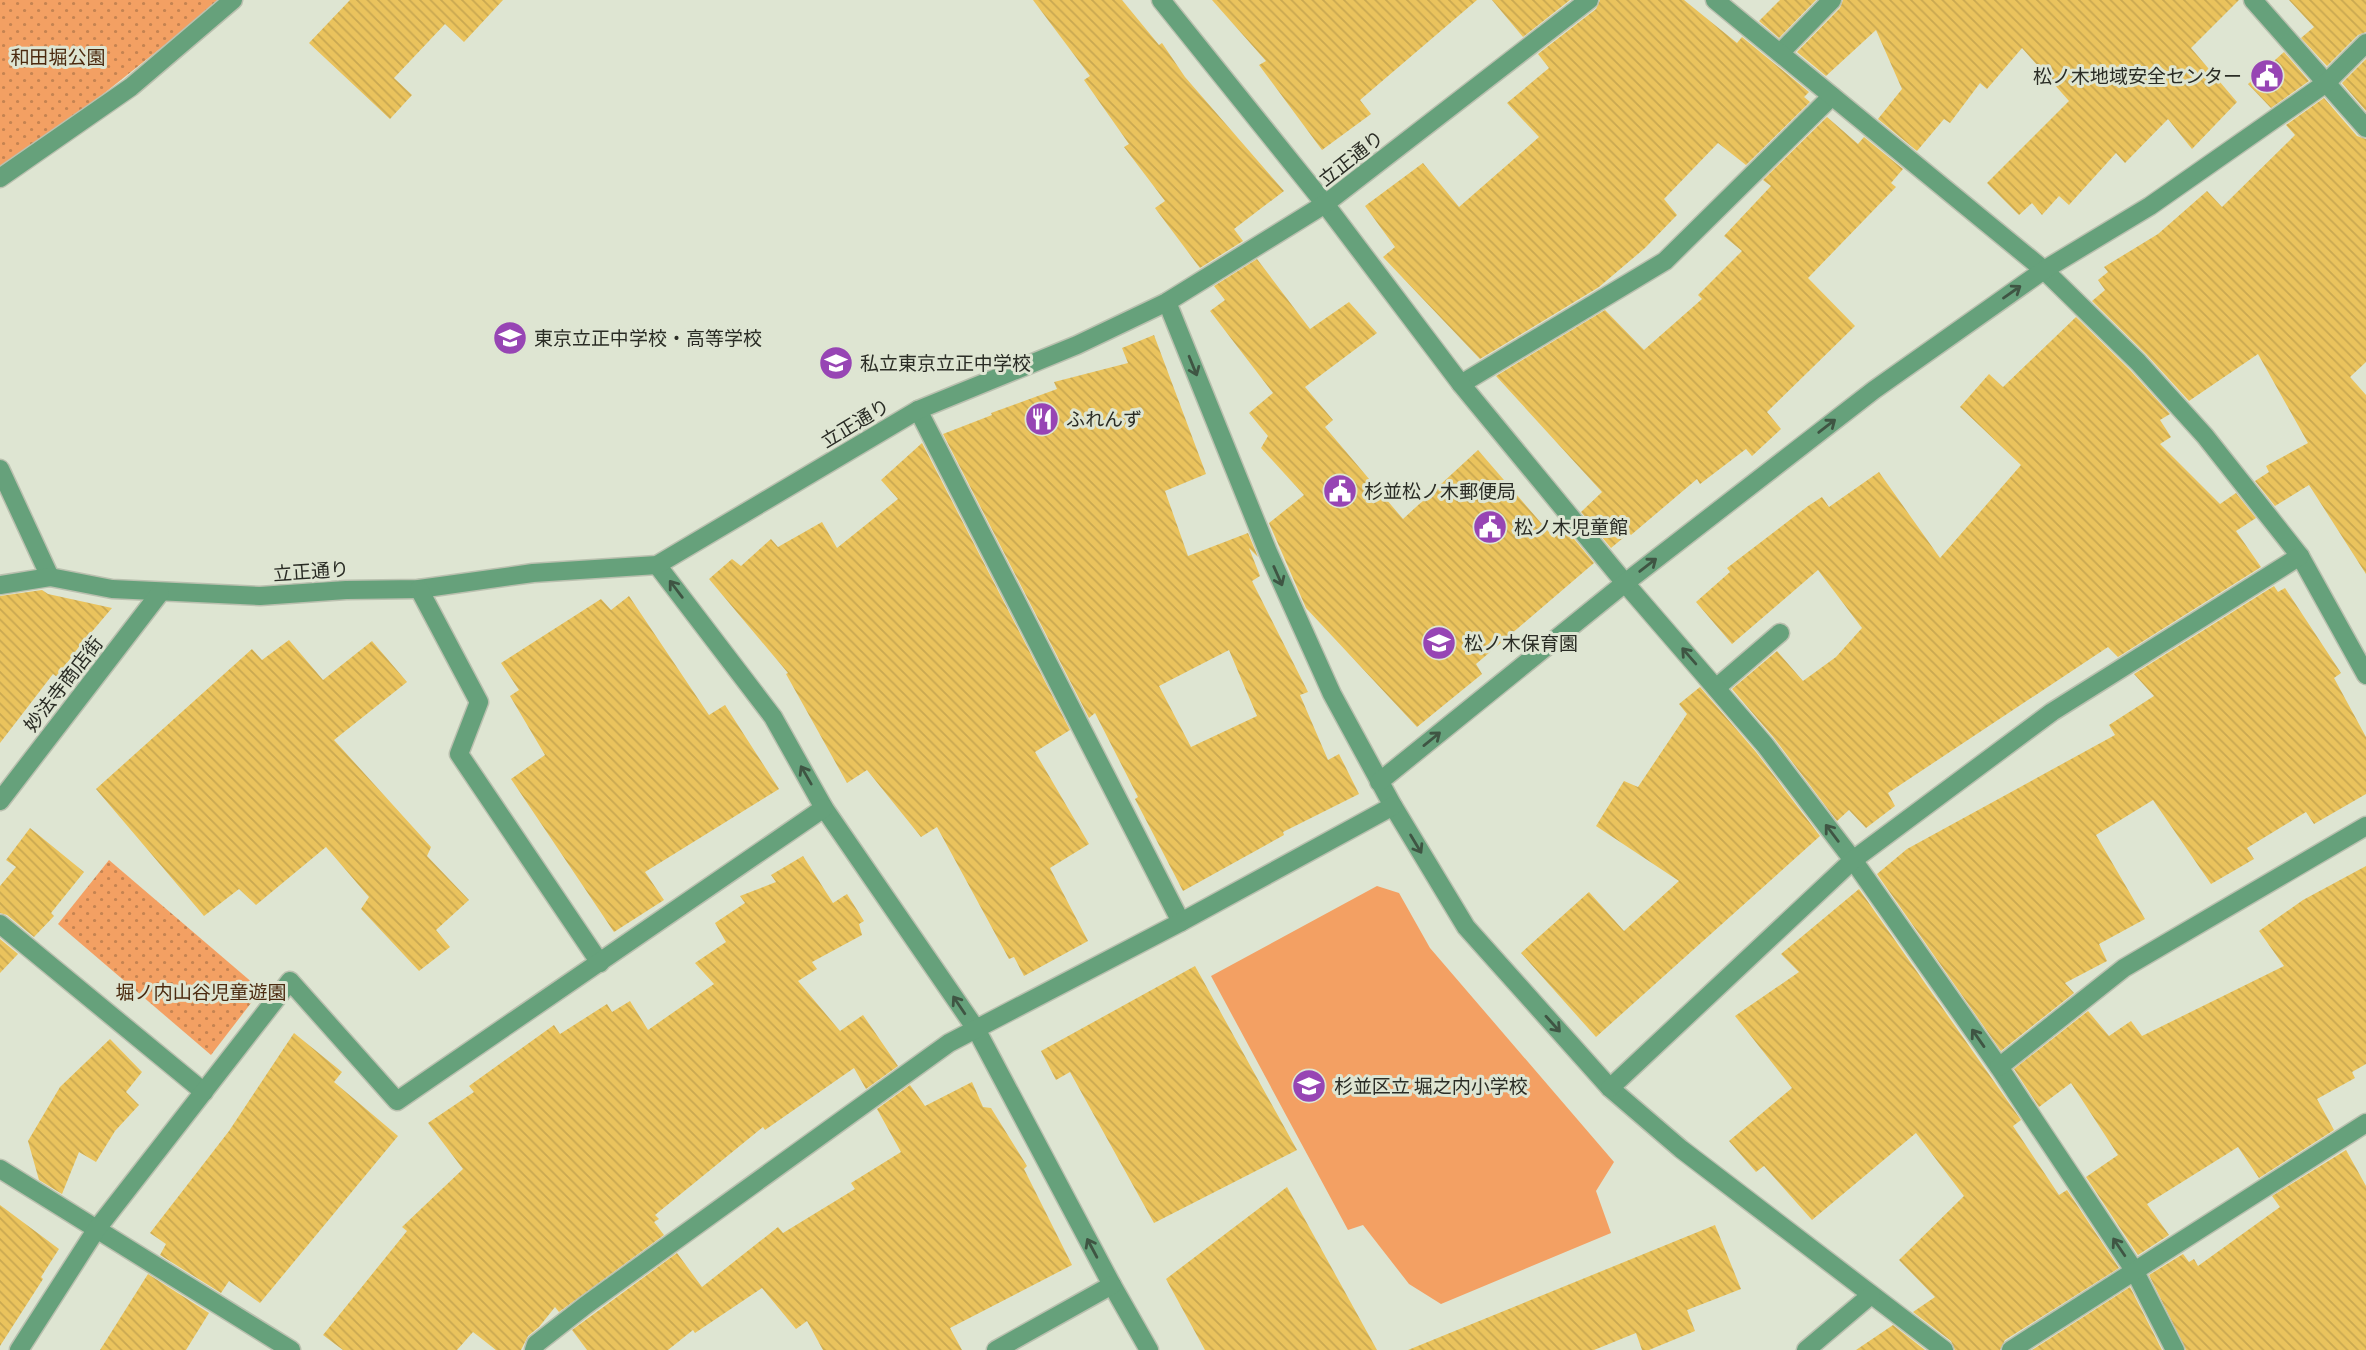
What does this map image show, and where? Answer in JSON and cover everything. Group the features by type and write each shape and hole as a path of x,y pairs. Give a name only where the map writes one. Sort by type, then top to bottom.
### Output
{"street":[{"path":"0,178 131,87 233,0"},
{"path":"1161,0 1325,204 1461,384 1625,583 1765,744 1853,860 1999,1067 2134,1270 2175,1350"},
{"path":"1715,0 2044,270 2138,362 2197,427 2300,556 2366,675"},
{"path":"1780,53 1832,0"},
{"path":"2253,0 2366,128"},
{"name":"立正通り","path":"50,577 111,589 260,596 346,590 419,589 533,573 657,565 918,410 1077,345 1167,302 1325,204 1578,3"},
{"path":"1380,782 1625,583 1874,390 2044,270 2150,206 2326,83 2366,43"},
{"path":"1461,384 1665,261 1832,96"},
{"path":"1167,302 1268,552 1332,694 1393,806 1466,928 1610,1088 1681,1149 1944,1350"},
{"path":"918,410 1181,922"},
{"path":"0,469 50,577 0,585"},
{"path":"1610,1088 1853,860 2052,712 2300,556"},
{"path":"657,565 773,717 824,808 976,1029 1149,1350"},
{"path":"419,589 479,702 459,754 600,962"},
{"name":"妙法寺商店街","path":"0,801 160,593"},
{"path":"1716,688 1780,633"},
{"path":"534,1350 536,1344 620,1280 950,1043 1181,922 1393,806"},
{"path":"19,1350 96,1230 290,981 397,1101 824,808"},
{"path":"1999,1067 2124,968 2366,826"},
{"path":"0,924 204,1092"},
{"path":"2011,1350 2366,1123"},
{"path":"0,1170 291,1350"},
{"path":"996,1350 1112,1285"},
{"path":"1806,1350 1871,1295"}],"green space":[{"name":"和田堀公園","path":"0,0 221,0 102,95 0,168"},
{"name":"堀ノ内山谷児童遊園","path":"109,860 261,990 211,1055 58,924"},
{"path":"1377,886 1399,893 1430,948 1614,1162 1596,1191 1611,1233 1441,1304 1409,1284 1363,1225 1348,1230 1211,976"}],"building":[{"path":"350,0 503,0 464,42 445,24 394,78 412,95 390,119 309,43"},
{"path":"1033,0 1122,0 1159,45 1162,43 1185,77 1284,191 1234,229 1243,241 1200,268 1155,208 1165,201 1124,147 1129,144 1084,80 1090,76"},
{"path":"1212,0 1477,0 1360,100 1371,114 1322,150 1259,65 1266,61"},
{"path":"1492,0 1570,0 1523,37"},
{"path":"1600,0 1684,0 1737,43 1742,37 1809,92 1804,97 1810,102 1746,165 1718,143 1664,199 1677,215 1645,248 1599,287 1480,359 1383,257 1395,247 1365,206 1423,163 1459,207 1539,137 1507,103 1549,68 1538,54 1596,9"},
{"path":"1780,0 1816,0 1779,38 1759,21"},
{"path":"1843,0 2239,0 2191,48 2237,102 2192,149 2168,119 2125,163 2116,153 2069,205 2059,196 2042,215 2032,203 2019,215 1987,183 2069,101 2022,48 1987,89 1980,83 1950,123 1944,119 1917,151 1878,119 1902,89 1876,30 1826,76 1797,52 1840,8"},
{"path":"2289,0 2366,0 2366,32 2358,35 2327,66 2301,38 2314,27"},
{"path":"2284,52 2309,81 2271,108 2248,84"},
{"path":"2366,59 2366,111 2342,83"},
{"path":"2324,98 2357,136 2366,139 2366,362 2350,377 2366,395 2366,574 2309,485 2275,506 2255,481 2269,472 2266,466 2308,443 2258,354 2189,401 2092,301 2105,290 2098,280 2108,272 2104,267 2158,234 2207,191 2222,207 2295,135 2286,125"},
{"path":"1827,117 1858,144 1864,137 1903,169 1891,183 1896,187 1808,278 1855,326 1767,412 1781,429 1752,456 1746,449 1700,484 1697,479 1631,535 1629,533 1611,548 1581,512 1602,492 1496,376 1605,310 1644,350 1702,299 1698,295 1742,251 1724,236 1771,186 1763,180"},
{"path":"1257,259 1310,329 1349,302 1377,333 1305,387 1333,420 1325,427 1403,519 1478,450 1554,538 1565,528 1594,563 1476,664 1482,674 1417,727 1306,608 1269,523 1304,495 1261,448 1268,436 1249,413 1273,393 1210,311 1225,300 1214,286"},
{"path":"2076,317 2170,414 2160,420 2171,437 2160,444 2220,504 2236,493 2256,518 2236,531 2261,567 2118,657 2108,647 1888,793 1895,806 1866,828 1849,810 1837,821 1774,738 1732,689 1777,651 1803,681 1836,657 1862,628 1818,570 1732,644 1696,602 1730,572 1727,568 1808,506 1822,497 1829,507 1879,472 1940,558 2021,465 1960,407 1989,374 2003,387"},
{"path":"1154,335 1206,474 1165,491 1188,556 1248,533 1258,557 1249,548 1260,576 1252,581 1308,692 1300,695 1328,760 1339,754 1359,794 1283,832 1284,835 1183,891 1135,799 1138,797 1095,713 1089,718 943,434 1057,389 1054,382 1128,363 1122,348","holes":["1229,650 1257,716 1191,747 1159,686"]},
{"path":"922,443 1070,730 1035,752 1089,844 1050,868 1088,941 1024,976 1014,957 1009,959 937,827 921,837 867,770 847,783 786,674 788,673 709,579 732,559 741,566 771,539 778,547 822,522 837,548 898,499 881,480"},
{"path":"2274,586 2278,592 2285,588 2341,673 2334,678 2366,737 2366,794 2314,824 2306,812 2247,848 2254,859 2211,884 2153,800 2096,835 2145,919 2099,944 2107,961 2065,983 2074,993 2001,1051 1877,874 1907,849 2115,735 2109,725 2154,696 2134,674"},
{"path":"42,590 48,594 112,608 57,677 53,674 0,743 0,596"},
{"path":"629,596 709,715 725,705 779,789 645,872 664,900 614,932 511,779 545,755 510,696 519,690 501,663 601,599 611,610"},
{"path":"289,640 323,680 372,641 407,682 334,740 431,847 427,856 469,900 436,930 450,947 419,971 361,909 369,897 326,847 256,905 239,889 204,916 96,789 252,649 262,660"},
{"path":"1700,687 1756,752 1820,836 1596,1037 1521,953 1589,892 1624,931 1679,881 1596,826 1624,781 1638,787 1687,714 1679,704"},
{"path":"30,828 84,872 51,913 54,916 34,937 7,915 0,913 0,886 16,867 6,860"},
{"path":"803,856 833,903 847,894 864,921 859,924 862,935 812,962 817,969 798,981 840,1031 863,1015 898,1066 866,1089 854,1068 765,1130 763,1127 655,1215 659,1219 654,1222 664,1235 559,1312 555,1307 528,1336 521,1350 496,1350 473,1332 457,1350 343,1350 323,1335 407,1231 402,1227 463,1169 428,1123 474,1092 469,1086 554,1025 560,1034 607,1004 612,1012 630,1001 648,1030 714,984 695,963 726,942 715,923 745,903 740,896 776,882 771,875"},
{"path":"2366,866 2366,1064 2352,1072 2355,1078 2317,1099 2334,1130 2259,1178 2238,1147 2147,1204 2169,1235 2138,1255 2086,1177 2118,1155 2071,1083 2039,1107 2014,1069 2088,1011 2109,1036 2131,1021 2142,1036 2284,966 2259,931 2303,900"},
{"path":"1859,889 2021,1120 2013,1126 2059,1195 2067,1190 2119,1268 2005,1340 2000,1350 1955,1350 1951,1341 1913,1312 1935,1297 1899,1260 1964,1196 1916,1133 1812,1220 1764,1166 1756,1172 1729,1141 1792,1088 1735,1016 1799,972 1781,954"},
{"path":"0,939 18,954 0,973"},
{"path":"1195,966 1297,1150 1154,1223 1070,1072 1056,1080 1041,1051"},
{"path":"294,1033 342,1072 334,1082 398,1136 260,1303 229,1281 221,1293 160,1255 166,1244 150,1233 229,1131"},
{"path":"110,1039 142,1072 126,1092 139,1105 115,1131 96,1162 79,1152 62,1194 39,1180 28,1141 60,1087"},
{"path":"972,1082 983,1107 991,1108 1027,1166 1024,1169 1072,1265 950,1328 962,1350 823,1350 807,1321 796,1329 762,1288 695,1333 693,1330 668,1350 587,1350 572,1330 677,1253 702,1287 778,1227 783,1233 855,1189 851,1183 901,1152 877,1109 910,1085 925,1106"},
{"path":"2346,1150 2366,1186 2366,1350 2186,1350 2149,1275 2183,1254 2189,1262 2194,1259 2198,1266 2280,1207 2272,1196"},
{"path":"1287,1187 1377,1350 1205,1350 1166,1279"},
{"path":"0,1205 59,1249 0,1346"},
{"path":"1715,1225 1741,1289 1687,1310 1695,1331 1649,1350 1642,1350 1636,1333 1594,1350 1408,1350"},
{"path":"148,1274 209,1313 186,1350 100,1350"},
{"path":"2130,1287 2162,1350 2032,1350"},
{"path":"1893,1325 1925,1350 1856,1350"}],"place":[{"name":"松ノ木地域安全センター","path":"2267,76"},
{"name":"東京立正中学校・高等学校","path":"510,338"},
{"name":"私立東京立正中学校","path":"836,363"},
{"name":"ふれんず","path":"1042,419"},
{"name":"杉並松ノ木郵便局","path":"1340,491"},
{"name":"松ノ木児童館","path":"1490,527"},
{"name":"松ノ木保育園","path":"1439,643"},
{"name":"杉並区立 堀之内小学校","path":"1309,1086"}]}
